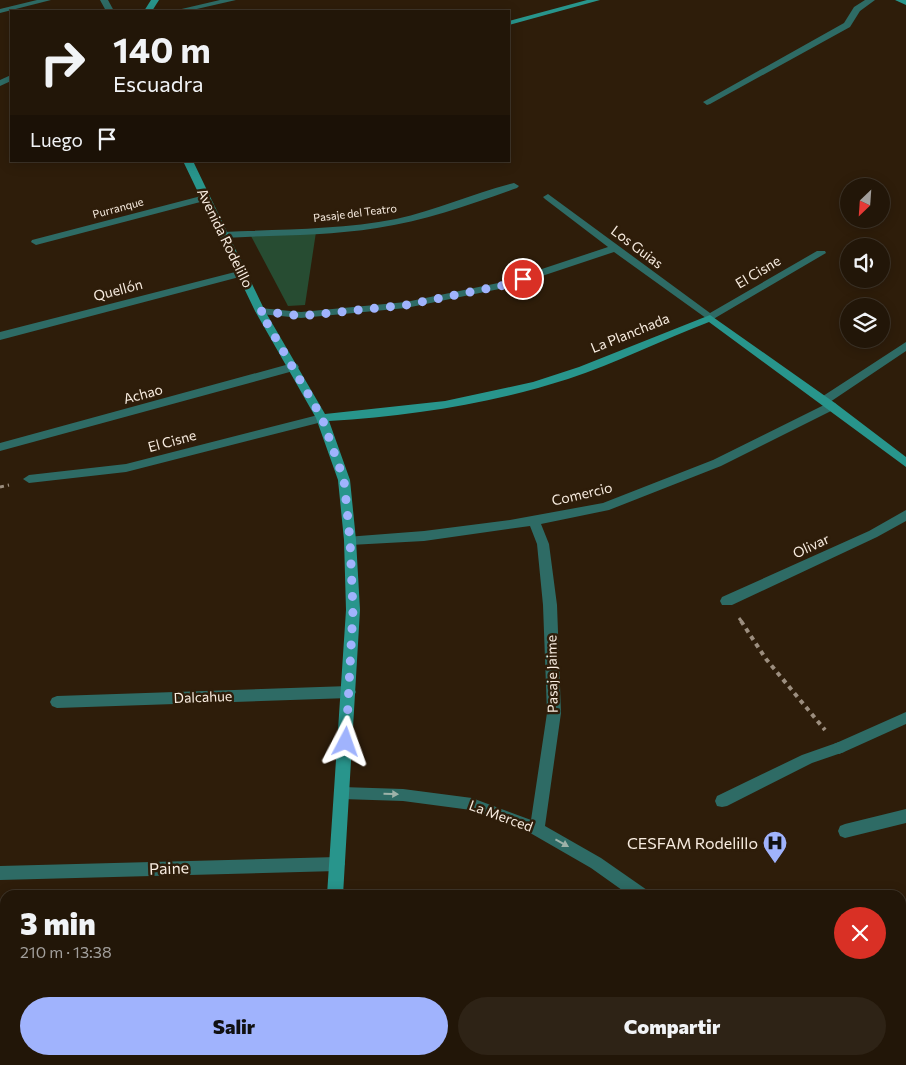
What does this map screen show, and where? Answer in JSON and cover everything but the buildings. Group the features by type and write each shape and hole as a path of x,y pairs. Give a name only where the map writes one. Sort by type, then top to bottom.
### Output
{"street":[{"path":"0,12 46,0"},
{"path":"182,10 232,0"},
{"path":"510,23 596,0"},
{"path":"707,102 846,25 857,9 871,0"},
{"path":"899,0 906,3"},
{"name":"Avenida Rodelillo","path":"188,162 260,311 322,418 344,480 350,540 353,610 334,890"},
{"name":"Pasaje del Teatro","path":"224,235 377,225 452,208 514,186"},
{"name":"Los Guias","path":"548,197 710,318"},
{"name":"Purranque","path":"36,242 205,198"},
{"path":"260,311 301,316 406,305 505,285 615,248"},
{"name":"El Cisne","path":"710,318 821,253"},
{"name":"Quellón","path":"0,336 243,273"},
{"path":"710,318 906,463"},
{"name":"La Planchada","path":"322,418 386,414 493,397 565,376 710,318"},
{"name":"Comercio","path":"350,540 424,536 534,520 605,507 717,462 827,403 906,346"},
{"name":"Achao","path":"0,447 292,367"},
{"name":"El Cisne","path":"29,479 96,474 126,468 322,418"},
{"name":"Olivar","path":"727,601 874,534 906,515"},
{"name":"Pasaje Jaime","path":"534,520 543,544 550,605 554,712 537,830"},
{"name":"Dalcahue","path":"57,702 349,692"},
{"path":"722,801 807,758 839,748 906,718"},
{"name":"La Merced","path":"342,793 403,795 472,804 537,830 596,863 635,890"},
{"path":"845,831 906,816"},
{"name":"Paine","path":"0,873 337,864"}],"path":[{"path":"727,601 766,659 839,748"}],"green space":[{"path":"316,232 305,305 288,306 251,236"}],"place":[{"name":"CESFAM Rodelillo","path":"775,864"}],"route":[{"path":"346,742 353,610 350,540 344,480 322,418 260,311 301,316 406,305 505,285 523,279"}]}
